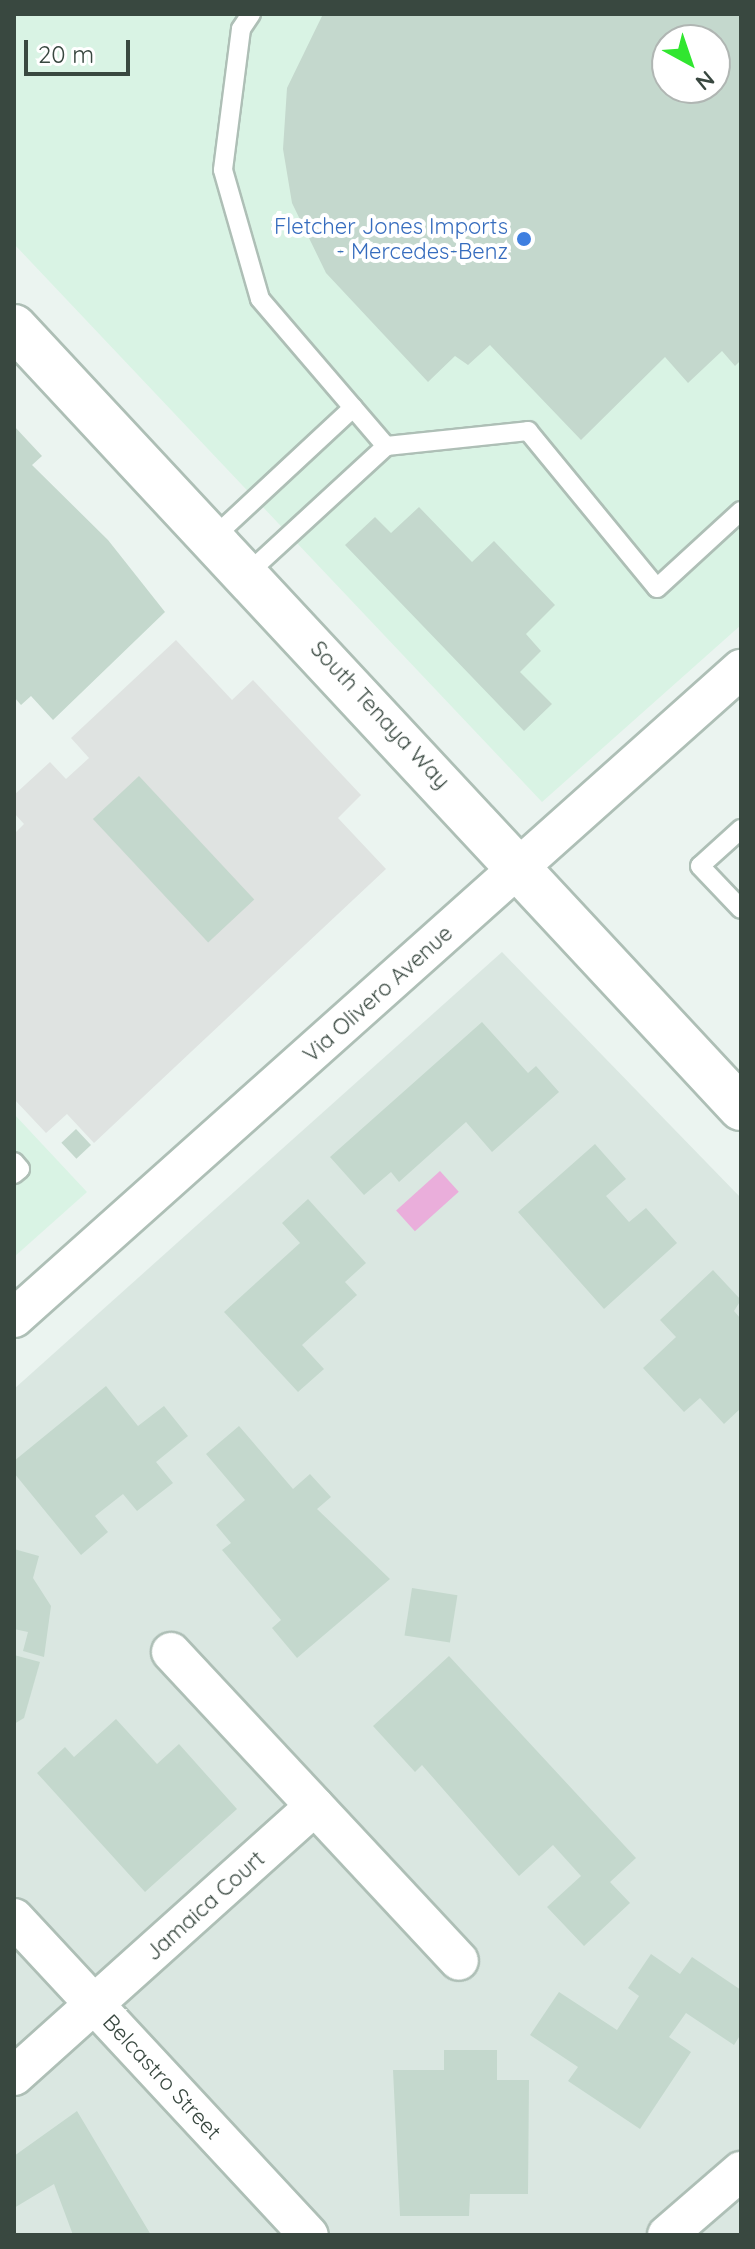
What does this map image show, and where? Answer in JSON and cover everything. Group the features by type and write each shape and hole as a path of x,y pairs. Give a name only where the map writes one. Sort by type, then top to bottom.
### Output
{"street":[{"name":"South Tenaya Way","path":"14,327 522,865 741,1108"},
{"name":"Via Olivero Avenue","path":"14,1318 741,669"},
{"path":"171,1652 459,1961"},
{"name":"Jamaica Court","path":"14,2076 315,1806"},
{"name":"Belcastro Street","path":"14,1918 309,2235"},
{"path":"667,2235 741,2171"}],"lane":[{"path":"251,14 241,29 223,170 260,299 386,446"},
{"path":"214,537 353,408"},
{"path":"247,574 386,446 528,431 657,588 741,511"},
{"path":"741,829 700,866 741,909"},
{"path":"14,1162 20,1169 14,1174"}],"shaded area":[{"path":"14,14 741,14 741,625 542,802 14,244"},
{"path":"176,640 232,700 253,680 361,795 338,818 386,869 94,1143 67,1114 46,1133 14,1099 14,834 24,824 14,813 14,795 50,762 66,779 89,758 71,738"},
{"path":"502,952 741,1198 741,2235 14,2235 14,1389"},
{"path":"14,1114 87,1192 14,1257"},
{"path":"440,1171 459,1192 415,1231 396,1210"}],"building":[{"name":"Fletcher Jones Imports - Mercedes-Benz","path":"323,14 741,14 741,360 735,366 722,351 688,383 665,357 581,440 490,345 468,365 455,356 428,382 326,273 292,203 283,149 287,88"},
{"path":"14,426 42,456 32,465 108,540 165,612 53,720 31,696 21,705 14,697"},
{"path":"419,507 472,562 494,541 555,605 526,634 541,651 520,672 552,704 524,731 345,545 375,517 391,533"},
{"path":"139,776 254,900 208,943 93,819"},
{"path":"482,1022 528,1073 536,1066 559,1092 492,1152 466,1122 399,1182 391,1172 364,1195 330,1157"},
{"path":"76,1129 91,1145 76,1159 61,1143"},
{"path":"595,1144 626,1179 606,1196 629,1222 646,1208 677,1243 604,1309 518,1212"},
{"path":"308,1199 366,1263 345,1282 357,1295 302,1345 324,1369 298,1392 224,1312 300,1243 282,1223"},
{"path":"713,1270 741,1300 734,1311 741,1319 741,1408 724,1424 700,1398 684,1412 643,1368 676,1337 660,1320"},
{"path":"106,1386 138,1426 164,1406 188,1436 156,1462 173,1483 137,1511 123,1494 95,1516 108,1532 81,1555 14,1473 14,1461"},
{"path":"239,1426 293,1489 310,1474 331,1497 317,1509 390,1579 297,1658 272,1628 281,1620 222,1550 231,1543 216,1525 245,1500 206,1454"},
{"path":"14,1549 39,1556 33,1578 51,1606 44,1657 23,1651 28,1632 14,1629"},
{"path":"412,1588 457,1595 450,1643 404,1635"},
{"path":"14,1655 40,1662 24,1718 14,1724"},
{"path":"449,1656 636,1858 610,1882 630,1903 584,1946 547,1907 581,1876 553,1845 519,1876 422,1765 415,1772 373,1726"},
{"path":"116,1719 157,1764 179,1744 237,1809 145,1892 37,1773 65,1747 74,1757"},
{"path":"651,1954 680,1974 692,1957 741,1990 741,2034 734,2045 686,2013 669,2037 691,2052 640,2129 568,2081 578,2067 530,2035 559,1992 617,2030 639,1996 628,1988"},
{"path":"444,2050 497,2050 497,2080 529,2080 528,2194 470,2194 469,2216 400,2216 393,2070 444,2070"},
{"path":"77,2111 151,2235 73,2235 54,2184 14,2208 14,2156"}],"place":[{"name":"Fletcher Jones Imports - Mercedes-Benz","path":"524,239"}]}
